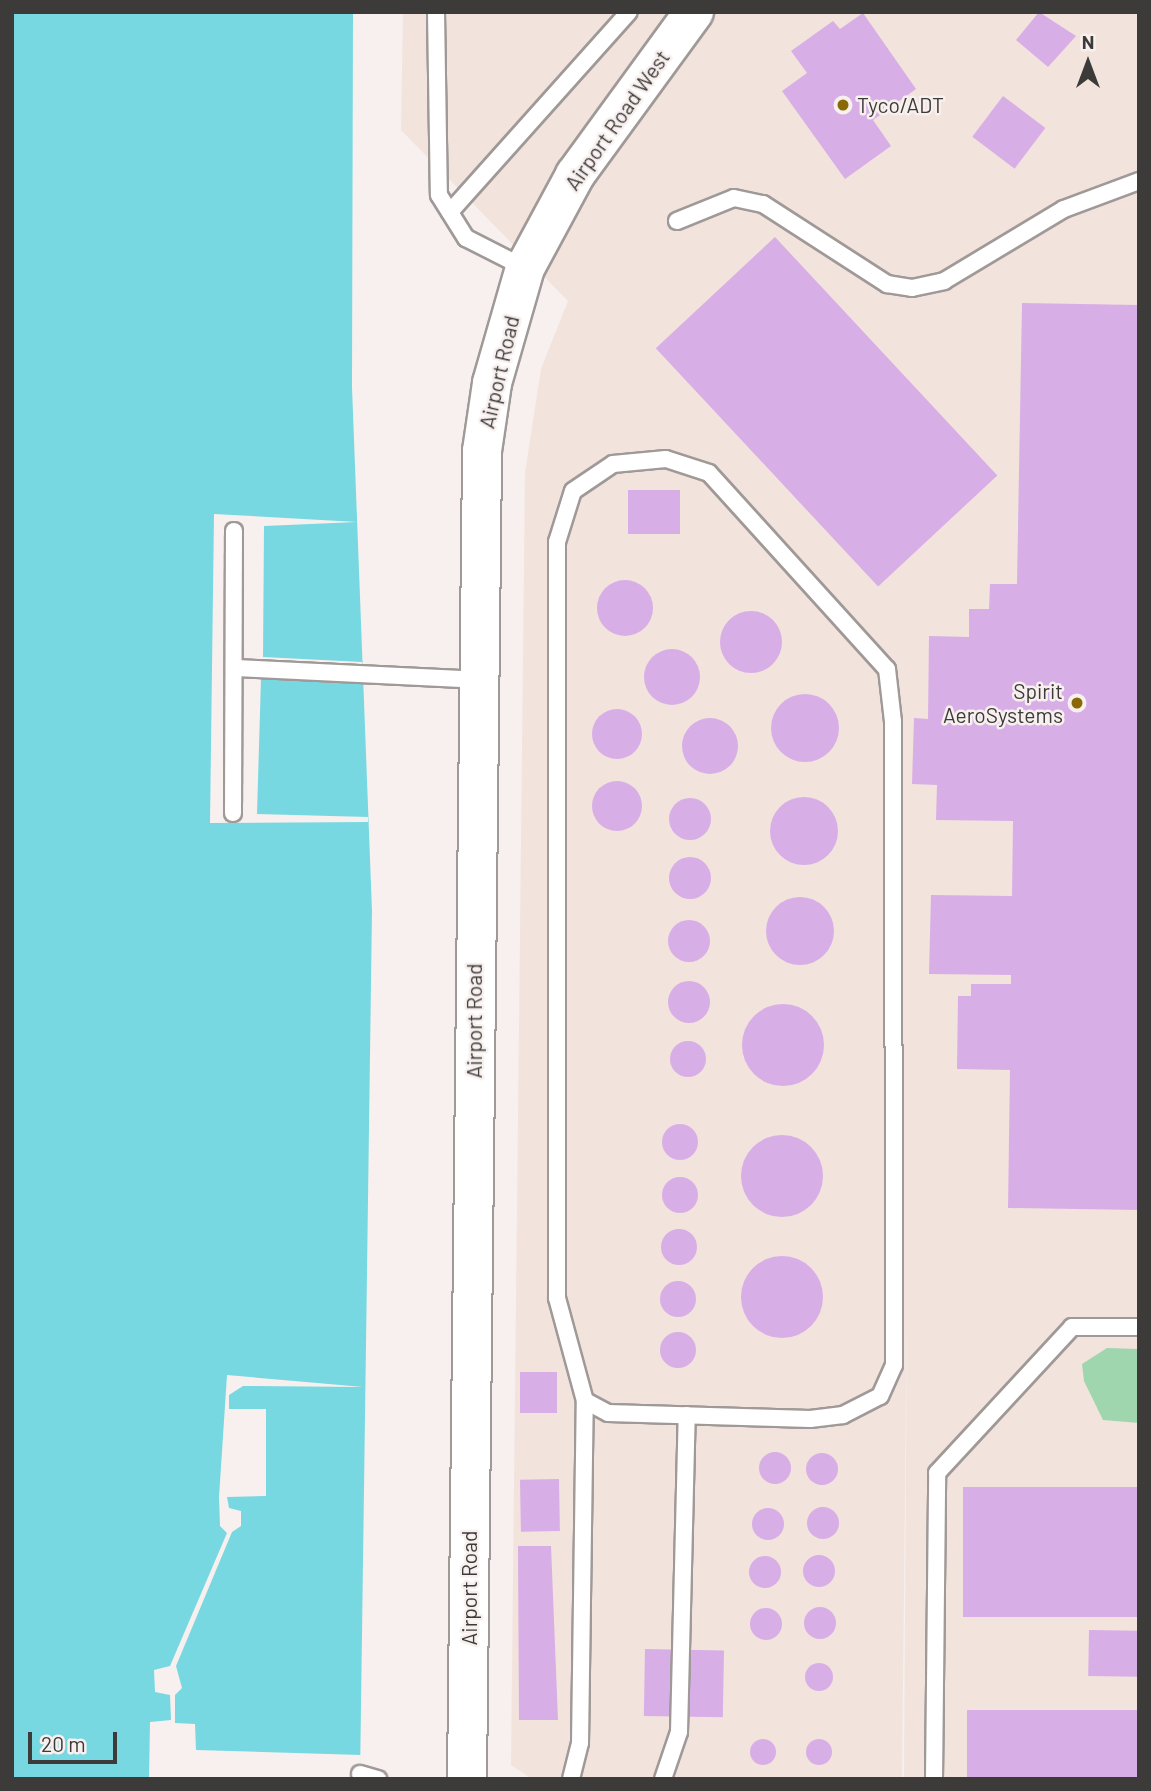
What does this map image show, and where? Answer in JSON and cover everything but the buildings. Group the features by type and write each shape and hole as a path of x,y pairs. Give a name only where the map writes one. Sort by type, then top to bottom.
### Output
{"street":[{"name":"Airport Road West","path":"525,268 575,175 694,12"},
{"name":"Airport Road","path":"467,1779 482,452 492,383 525,268"}],"lane":[{"path":"436,12 435,138 439,195 466,238 525,268"},
{"path":"450,212 629,12"},
{"path":"677,221 734,198 763,204 887,284 912,288 944,281 1064,209 1139,181"},
{"path":"571,1779 580,1743 585,1401 557,1298 557,542 573,491 613,464 666,459 709,473 887,669 893,722 894,1365 880,1396 843,1415 608,1413 585,1401"},
{"path":"233,813 234,531"},
{"path":"234,668 481,680"},
{"path":"934,1779 937,1473 1072,1327 1139,1327"},
{"path":"663,1779 679,1732 687,1415"},
{"path":"360,1774 378,1779"}],"shaded area":[{"path":"403,12 1139,12 1139,1779 904,1779 907,1302 902,1779 532,1779 511,1765 525,473 541,369 568,301 401,130"}],"green space":[{"path":"1107,1348 1139,1349 1139,1423 1103,1420 1084,1381 1082,1364"}],"water":[{"path":"12,12 353,12 352,387 372,911 360,1779 12,1779"}],"pier":[{"path":"214,514 357,522 264,526 263,657 362,662 363,682 261,679 257,814 368,817 368,822 210,823"},
{"path":"227,1375 363,1387 243,1386 229,1395 229,1409 266,1409 266,1496 227,1497 229,1508 241,1511 241,1526 232,1532 176,1666 182,1688 175,1695 175,1723 195,1724 196,1750 361,1755 360,1779 149,1779 150,1722 171,1720 170,1695 155,1692 154,1670 170,1666 227,1533 220,1526 219,1497"}],"place":[{"name":"Tyco/ADT","path":"843,105"},
{"name":"Spirit AeroSystems","path":"1077,703"}]}
